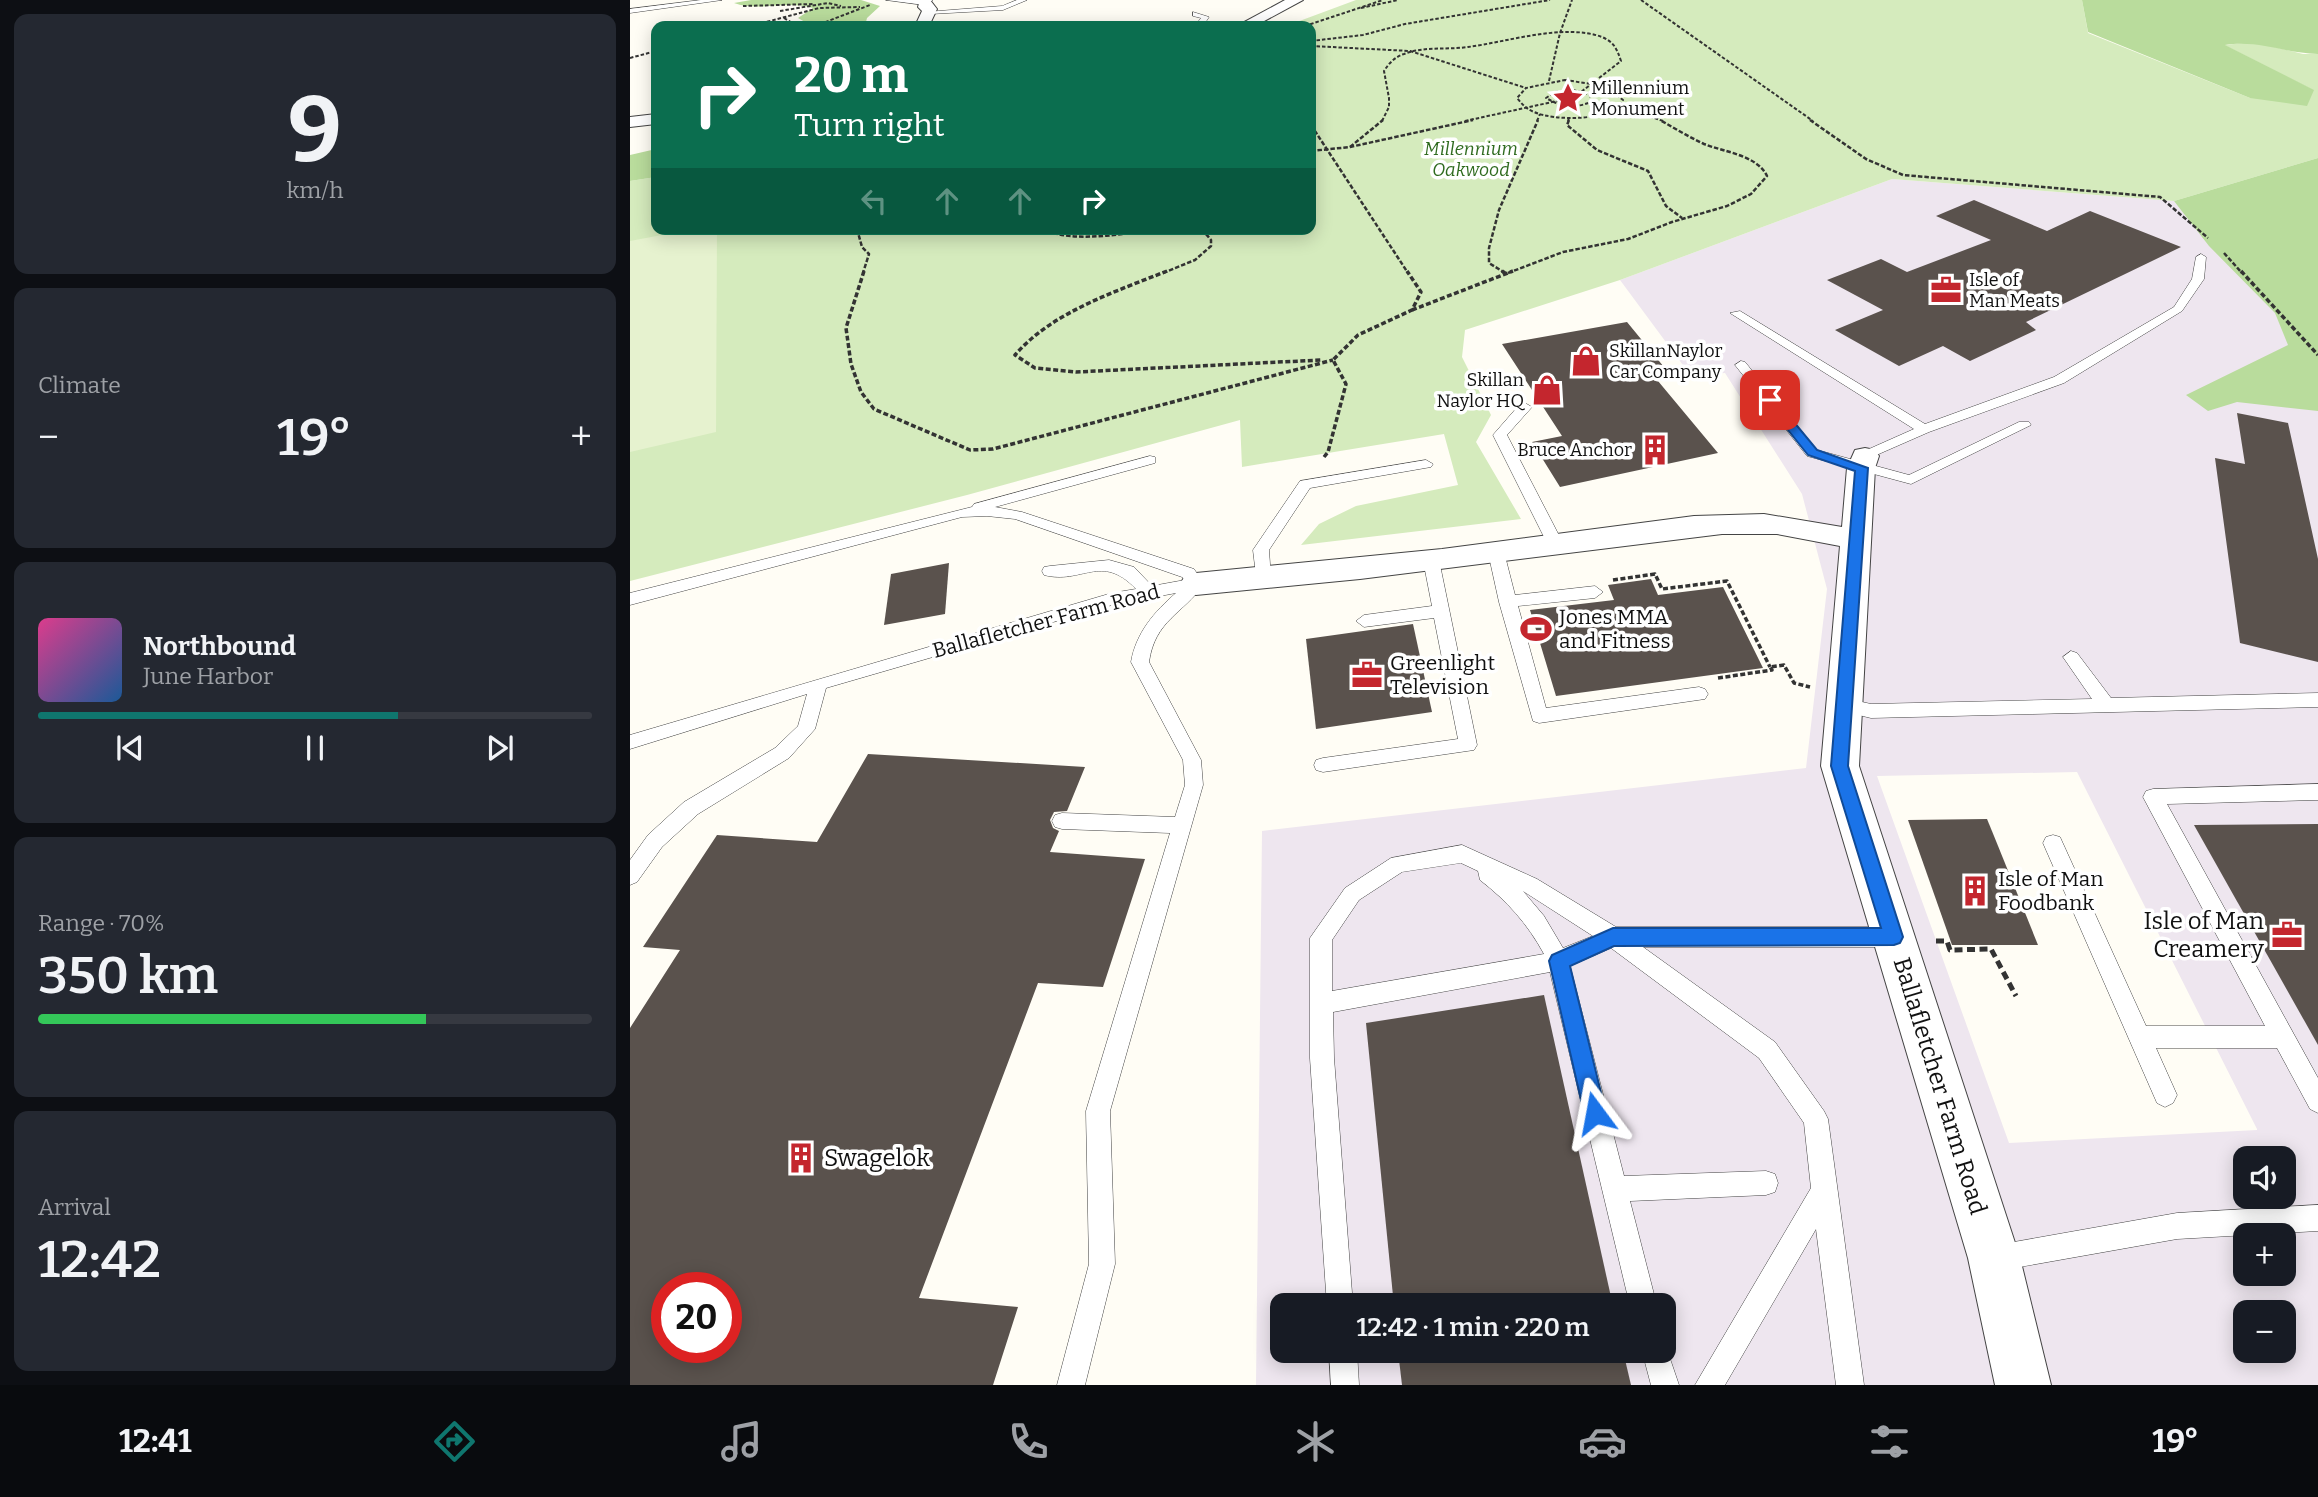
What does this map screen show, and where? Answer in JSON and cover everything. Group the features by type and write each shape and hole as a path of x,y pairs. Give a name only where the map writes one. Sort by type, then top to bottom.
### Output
{"street":[{"path":"1254,21 1296,0"},
{"path":"630,122 651,120"},
{"name":"Ballafletcher Farm Road","path":"1863,462 1855,540 1827,696 1840,766 1994,1258 2023,1385"},
{"name":"Ballafletcher Farm Road","path":"1196,584 1431,560 1556,545 1633,532 1752,523 1798,527 1855,540"}],"lane":[{"path":"630,12 718,0"},
{"path":"890,0 928,5 1003,8 1020,4 1023,0"},
{"path":"1196,14 1205,17 1202,21"},
{"path":"1863,462 1924,429 2059,380 2178,309 2198,279 2201,257"},
{"path":"1736,313 1924,429"},
{"path":"1741,365 1812,453 1863,462 1911,480 2024,425"},
{"path":"1525,407 1500,435 1556,545"},
{"path":"630,599 1150,460"},
{"path":"1263,579 1261,550 1305,484 1426,464"},
{"path":"962,512 986,511 1017,515 1188,573 1196,584 1154,623 1141,649 1140,662 1192,760 1194,785 1098,1111 1102,1264 1071,1385"},
{"path":"1496,552 1539,716 1699,694"},
{"path":"1323,765 1468,745 1431,560"},
{"path":"1050,571 1109,565 1128,571 1149,593"},
{"name":"Ballafletcher Farm Road","path":"630,742 818,684 1112,599 1196,584"},
{"path":"1507,602 1595,592"},
{"path":"1364,621 1441,611"},
{"path":"2071,657 2105,704"},
{"path":"630,876 655,841 691,808 782,753 806,729 818,684"},
{"path":"1827,696 1871,710 2318,700"},
{"path":"2318,792 2153,797 2318,1101"},
{"path":"1062,821 1181,825"},
{"path":"2053,843 2165,1095"},
{"path":"1462,854 1510,891 1542,926 1559,961 1641,1293"},
{"path":"1339,1293 1322,1058 1321,938 1352,894 1398,864 1462,854 1530,885 1613,937 1767,1050 1816,1119 1850,1385"},
{"path":"1322,1003 1559,961 1613,937 1894,937"},
{"path":"2139,1037 2284,1037"},
{"path":"1613,1189 1766,1183"},
{"path":"1709,1385 1824,1191"},
{"path":"1994,1258 2177,1226 2318,1218"},
{"path":"1344,1363 1345,1385"},
{"path":"1659,1363 1665,1385"}],"path":[{"path":"743,6 828,0"},
{"path":"1316,22 1383,0"},
{"path":"1353,9 1398,0"},
{"path":"1316,40 1550,0"},
{"path":"1549,81 1571,0"},
{"path":"1642,0 1866,159 1903,175 2160,197 2210,240"},
{"path":"780,10 811,2 828,2 842,6"},
{"path":"827,21 860,7 877,4"},
{"path":"772,21 804,12 842,6 860,7"},
{"path":"793,8 804,12"},
{"path":"784,18 789,21"},
{"path":"1316,46 1410,51 1465,47 1560,33 1596,36 1614,42 1621,54 1621,61 1596,83 1580,92"},
{"path":"1350,147 1380,125 1388,113 1389,94 1384,71 1393,59 1410,51 1526,88"},
{"path":"630,58 651,52"},
{"path":"1549,81 1596,83 1619,93 1622,100 1620,106 1601,116 1569,118 1541,114 1527,110 1517,98 1526,88 1549,81"},
{"path":"859,235 862,247 869,254 846,328 852,364 861,392 874,409 970,450 993,449 1333,360 1339,349 1355,338 1412,310 1472,290 1566,251 1636,236 1683,218 1720,208 1763,184 1767,176 1763,168 1745,158 1693,139 1653,116 1620,106 1591,102 1573,107 1551,103 1546,98 1550,93 1561,90 1590,95 1591,102"},
{"path":"1551,99 1556,94 1586,97 1580,92"},
{"path":"1561,96 1561,101"},
{"path":"1316,151 1350,147 1561,101 1576,102 1579,97"},
{"path":"1567,100 1564,104 1580,104"},
{"path":"1506,274 1489,263 1488,252 1498,216 1541,114"},
{"path":"1569,118 1567,125 1597,150 1647,170 1653,178 1658,198 1670,212 1683,218"},
{"path":"1316,133 1421,292 1412,310"},
{"path":"1207,235 1212,240 1211,246 1195,260 1052,321 1021,345 1015,355 1024,366 1046,371 1076,372 1333,360"},
{"path":"2220,248 2318,355"},
{"path":"1305,484 1328,452 1346,384 1333,360"},
{"path":"1595,592 1605,580 1655,575 1662,589 1727,581 1772,670 1714,678 1699,694"},
{"path":"1770,667 1784,664 1794,683 1827,696"},
{"path":"1943,941 1947,941 1950,950 1991,948 2016,996"}],"shaded area":[{"path":"1892,179 2174,201 2318,322 2318,1385 1256,1385 1262,831 1806,768 1827,589 1802,494 1725,373 1691,376 1620,280","holes":["2077,772 2257,1130 2009,1143 1877,776"]}],"green space":[{"path":"751,0 861,0 880,6 866,21 803,21 798,18 813,8 734,3"},
{"name":"Millennium Oakwood","path":"1356,0 2082,0 2088,33 2250,98 2313,90 2224,45 2254,42 2303,54 2318,54 2318,158 2174,201 1892,179 1620,280 1465,330 1462,357 1491,415 1476,442 1521,519 1301,545 1319,524 1356,506 1458,485 1444,434 1242,467 1240,420 967,495 630,581 630,181 651,178 651,235 1316,235 1316,21 1299,21"},
{"path":"2082,0 2318,0 2318,54 2261,45 2225,45 2314,90 2307,106 2250,98 2088,32"},
{"path":"651,150 651,178 630,181 630,155"},
{"path":"2318,158 2318,411 2237,402 2208,411 2186,395 2288,345 2275,313 2209,246 2174,201"},
{"path":"662,235 717,235 716,432 630,452 630,241"}],"building":[{"name":"Isle of Man Meats","path":"1974,200 2047,231 2090,211 2181,247 2026,322 2036,330 1970,361 1943,346 1899,366 1835,330 1883,310 1827,280 1881,259 1907,272 1991,240 1936,216"},
{"path":"1627,322 1673,378 1658,381 1718,453 1560,487 1532,442 1562,436 1502,344"},
{"path":"2237,413 2288,423 2318,559 2318,662 2240,643 2215,458 2245,464"},
{"path":"949,563 945,614 884,625 891,574"},
{"path":"1651,579 1658,595 1723,587 1763,668 1556,696 1530,610 1614,600 1608,585"},
{"name":"Greenlight Television","path":"1413,624 1432,712 1316,729 1306,639"},
{"name":"Swagelok","path":"868,754 1085,767 1067,811 1054,812 1050,820 1053,828 1059,831 1050,852 1145,859 1103,987 1038,983 919,1298 1018,1307 993,1385 630,1385 630,1028 680,950 643,947 717,835 817,842"},
{"name":"Isle of Man Foodbank","path":"1987,819 2038,945 1952,945 1908,820"},
{"name":"Isle of Man Creamery","path":"2318,824 2318,1045 2194,825"},
{"path":"1544,995 1610,1293 1393,1293 1366,1023"},
{"path":"1399,1363 1626,1363 1631,1385 1402,1385"}],"place":[{"name":"Millennium Monument","path":"1568,98"},
{"name":"Isle of Man Meats","path":"1946,290"},
{"name":"SkillanNaylor Car Company","path":"1586,361"},
{"name":"Skillan Naylor HQ","path":"1547,390"},
{"name":"Bruce Anchor","path":"1655,450"},
{"name":"Jones MMA and Fitness","path":"1536,629"},
{"name":"Greenlight Television","path":"1367,675"},
{"name":"Isle of Man Foodbank","path":"1975,891"},
{"name":"Isle of Man Creamery","path":"2287,935"},
{"name":"Swagelok","path":"801,1158"}],"route":[{"path":"1595,1113 1559,961 1613,937 1894,937 1840,766 1861,468 1812,453 1770,400"}]}
